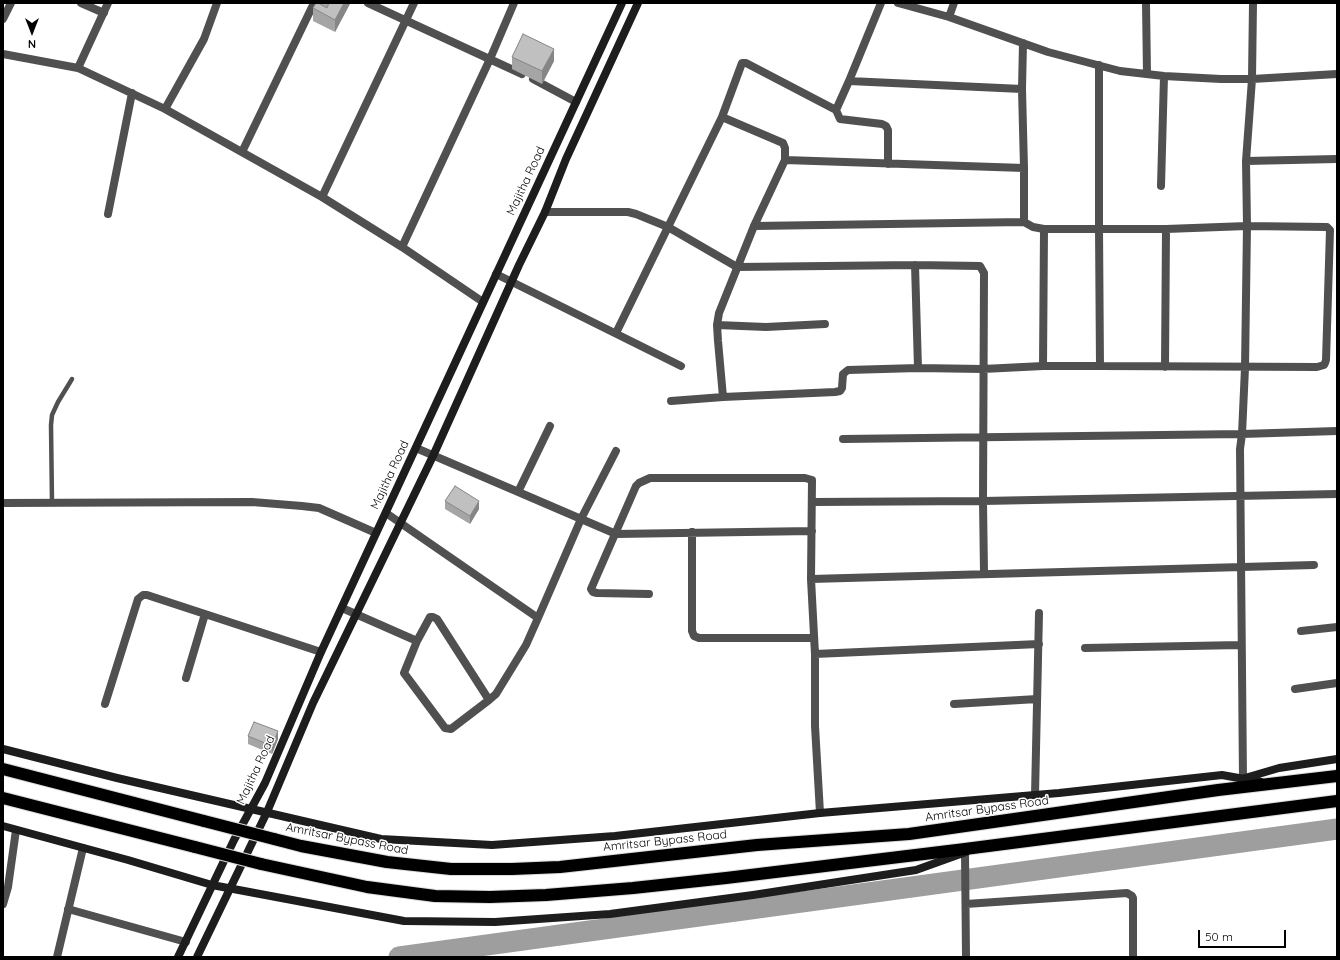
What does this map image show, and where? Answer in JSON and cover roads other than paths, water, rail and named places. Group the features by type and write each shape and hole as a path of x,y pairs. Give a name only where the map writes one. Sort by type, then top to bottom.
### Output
{"highway":[{"name":"Amritsar Bypass Road","path":"3,769 301,846 387,862 451,869 512,869 560,866 757,845 909,834 1195,793 1337,776"},
{"path":"3,798 195,848 367,887 435,896 490,897 546,895 633,888 984,846 1337,801"}],"street":[{"path":"3,19 11,3"},
{"path":"81,3 104,13"},
{"path":"78,68 108,3"},
{"path":"165,109 204,39 217,3"},
{"path":"242,152 314,3"},
{"path":"368,3 490,59 576,102"},
{"path":"322,197 414,3"},
{"path":"402,247 490,59 514,3"},
{"name":"Majitha Road","path":"178,957 212,885 265,783 321,652 622,3"},
{"path":"197,957 267,812 313,703 357,614 399,523 433,456 545,212 563,166 638,3"},
{"path":"881,3 836,110 840,119 882,124 886,126 888,130 888,164"},
{"path":"898,3 949,17 1048,52 1120,71 1164,76 1221,79 1252,79 1337,74"},
{"path":"949,17 954,3"},
{"path":"1146,3 1146,74"},
{"path":"1243,779 1240,449 1245,368 1247,226 1246,160 1252,79 1253,3"},
{"path":"1023,43 1022,89 1024,222"},
{"path":"3,54 78,68 165,109 322,197 402,247 483,302"},
{"path":"616,333 722,117 740,64 746,63 836,110"},
{"path":"1099,65 1098,228 1100,366"},
{"path":"1161,186 1164,76"},
{"path":"849,81 1022,89"},
{"path":"108,214 132,93"},
{"path":"722,117 783,143 785,148 785,160 754,226 719,313 717,325 723,397"},
{"path":"1246,160 1337,159"},
{"path":"785,160 1024,168"},
{"path":"545,212 628,212 668,227 737,267 915,265 980,266 984,273 984,573"},
{"path":"671,401 835,392 840,391 842,388 843,374 848,370 918,368 983,369 1043,366 1245,368 1317,367 1324,365 1326,360 1330,230 1328,227 1324,226 1247,226 1166,229 1044,229 1032,227 1024,222 754,226"},
{"path":"1043,366 1044,229"},
{"path":"1166,229 1166,367"},
{"path":"915,265 918,368"},
{"path":"496,274 682,366"},
{"path":"717,325 766,327 825,324"},
{"path":"518,492 550,426"},
{"path":"843,438 1242,434 1337,431"},
{"path":"416,448 616,534 812,531"},
{"path":"489,700 437,619 433,617 430,618 417,641 404,673 444,728 451,729 489,700 496,694 526,645 581,519 616,451"},
{"path":"649,594 597,593 592,591 591,588 636,486 639,483 650,478 805,478 812,480 811,579 815,654 815,726 820,813"},
{"path":"812,502 983,501 1337,494"},
{"path":"3,503 252,502 309,506 319,508 376,533"},
{"path":"386,513 538,618"},
{"path":"692,532 692,632 694,636 699,638 814,638"},
{"path":"811,579 1314,565"},
{"path":"105,704 138,599 141,596 147,595 321,652"},
{"path":"342,608 417,641"},
{"path":"1035,795 1039,613"},
{"path":"186,678 205,614"},
{"path":"1301,631 1337,627"},
{"path":"815,654 1039,644"},
{"path":"1085,648 1241,645"},
{"path":"1295,689 1337,683"},
{"path":"954,704 1037,699"},
{"path":"3,749 125,780 381,839 492,845 615,836 820,813 1035,795 1222,775 1272,784"},
{"path":"1243,779 1279,768 1337,759"},
{"path":"3,826 212,885 404,921 495,922 610,914 753,895 916,870 984,846"},
{"path":"3,904 8,887 16,830"},
{"path":"57,957 83,848"},
{"path":"965,853 966,957"},
{"path":"966,900 1127,893 1133,898 1134,957"},
{"path":"68,909 186,942"}],"lane":[{"path":"52,503 52,415 72,379"}],"waterway":[{"path":"399,957 1337,829"}]}
